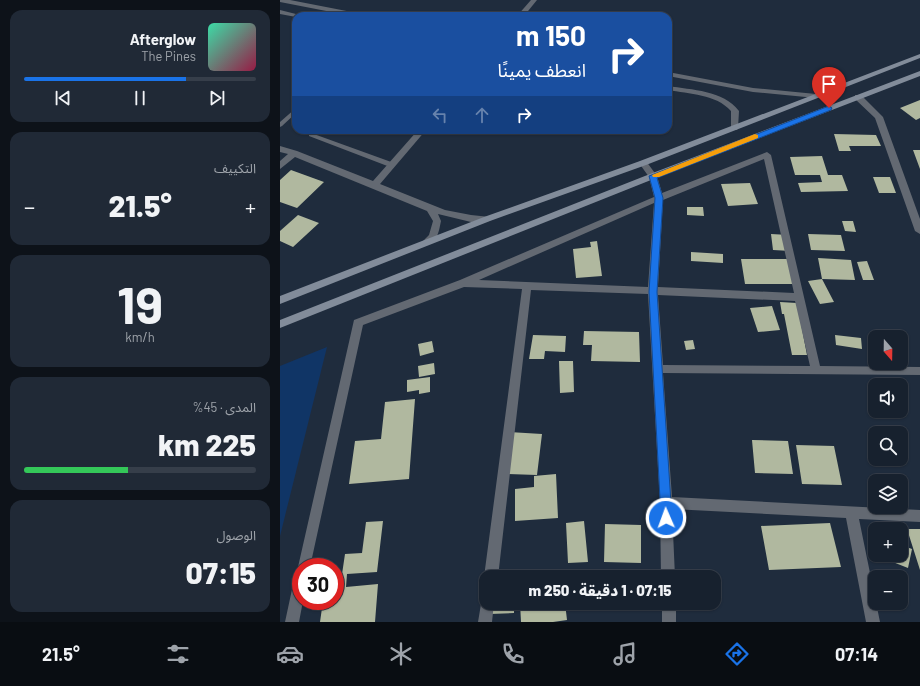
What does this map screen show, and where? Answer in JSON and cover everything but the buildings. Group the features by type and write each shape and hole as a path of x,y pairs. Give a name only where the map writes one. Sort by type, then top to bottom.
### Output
{"main road":[{"path":"280,300 487,219 643,163 920,56"},
{"path":"280,324 653,176 920,73"}],"street":[{"path":"524,12 534,0"},
{"path":"282,2 339,12"},
{"path":"280,12 292,14"},
{"path":"672,75 753,90 816,96"},
{"path":"672,89 713,97 727,103 735,112 734,128"},
{"path":"858,97 879,118 920,231"},
{"path":"375,185 419,134"},
{"path":"280,148 457,218 487,219"},
{"path":"280,166 294,153"},
{"path":"306,558 358,323 463,283 659,198 767,154 816,370"},
{"path":"643,163 653,176 659,198 653,292 666,503 668,570"},
{"path":"427,242 433,236 437,221 431,209"},
{"path":"463,283 800,297"},
{"path":"492,570 527,285"},
{"path":"657,369 920,371"},
{"path":"666,503 920,516"},
{"path":"851,512 873,622"},
{"path":"292,622 295,610"},
{"path":"485,622 486,610"},
{"path":"669,610 669,622"}],"lane":[{"path":"280,125 292,114"},
{"path":"311,135 392,165"}],"shaded area":[{"path":"327,347 280,536 280,366"}],"slow traffic":[{"path":"656,175 755,137"}],"route":[{"path":"666,518 653,292 659,198 653,176 829,108"}]}
